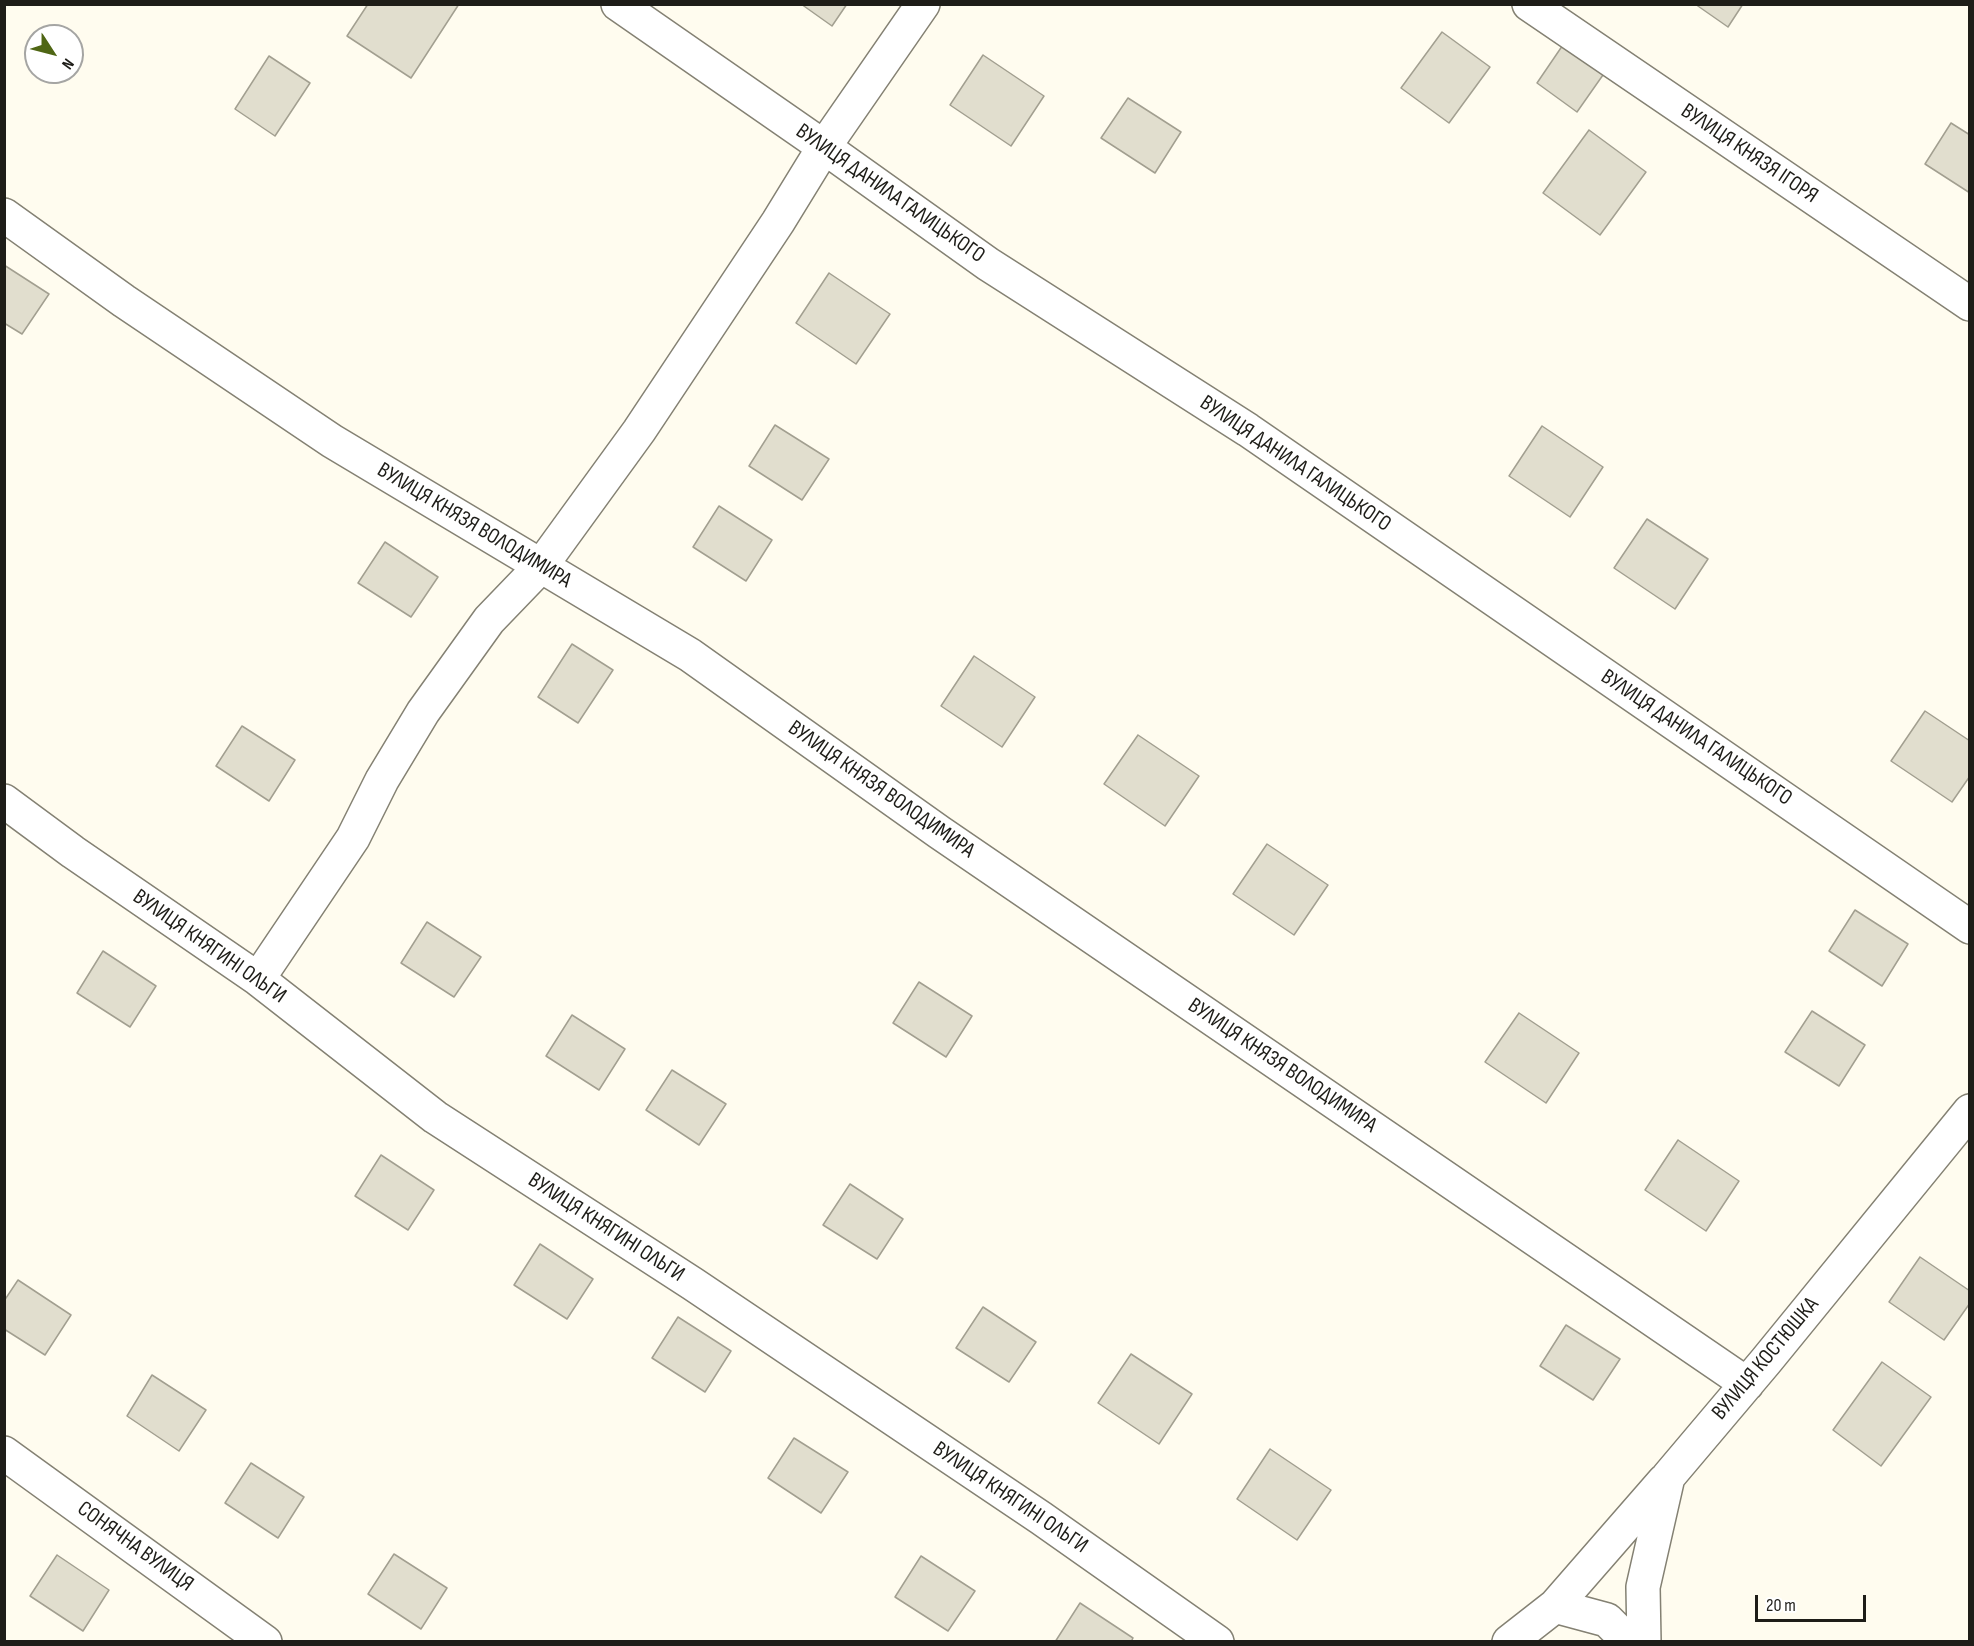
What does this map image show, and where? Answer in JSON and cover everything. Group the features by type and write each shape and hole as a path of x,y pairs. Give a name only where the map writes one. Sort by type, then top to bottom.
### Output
{"street":[{"name":"ВУЛИЦЯ ДАНИЛА ГАЛИЦЬКОГО","path":"618,4 988,264 1248,430 1970,927"},
{"path":"258,979 353,838 382,780 423,712 489,620 541,566 639,431 778,222 824,147 922,4"},
{"name":"ВУЛИЦЯ КНЯЗЯ ІГОРЯ","path":"1529,4 1970,304"},
{"name":"ВУЛИЦЯ КНЯЗЯ ВОЛОДИМИРА","path":"4,216 124,301 332,441 690,655 939,832 1747,1384"},
{"name":"ВУЛИЦЯ КНЯГИНІ ОЛЬГИ","path":"4,801 73,852 258,979 435,1116 855,1392 1217,1641"},
{"name":"ВУЛИЦЯ КОСТЮШКА","path":"1644,1641 1643,1587 1668,1477 1970,1111"},
{"name":"СОНЯЧНА ВУЛИЦЯ","path":"4,1453 265,1641"},
{"path":"1509,1641 1555,1606 1668,1477"},
{"path":"1555,1606 1607,1620 1629,1641"}],"building":[{"path":"368,4 459,4 411,78 347,36"},
{"path":"801,4 847,4 832,26"},
{"path":"1695,4 1743,4 1728,27"},
{"path":"1442,32 1490,67 1449,123 1401,88"},
{"path":"1569,36 1610,65 1577,112 1537,83"},
{"path":"983,55 1044,96 1011,146 950,105"},
{"path":"269,56 310,83 275,136 235,109"},
{"path":"1128,98 1181,132 1155,173 1101,138"},
{"path":"1951,123 1970,135 1970,193 1925,164"},
{"path":"1589,130 1646,172 1600,235 1543,193"},
{"path":"4,265 49,294 22,334 4,323"},
{"path":"829,273 890,314 856,364 796,323"},
{"path":"775,425 829,459 802,500 749,466"},
{"path":"1542,426 1603,467 1570,517 1509,476"},
{"path":"719,506 772,540 746,581 693,547"},
{"path":"1647,519 1708,559 1675,609 1614,568"},
{"path":"385,542 438,577 411,617 358,583"},
{"path":"572,644 613,670 578,723 538,697"},
{"path":"974,656 1035,697 1002,747 941,706"},
{"path":"1925,711 1970,741 1970,776 1952,802 1891,761"},
{"path":"242,726 295,760 269,801 216,766"},
{"path":"1138,735 1199,776 1165,826 1104,784"},
{"path":"1267,844 1328,885 1294,935 1233,894"},
{"path":"1855,910 1908,944 1882,986 1829,951"},
{"path":"427,922 481,957 454,997 401,963"},
{"path":"103,951 156,986 130,1027 77,993"},
{"path":"919,982 972,1016 946,1057 893,1023"},
{"path":"1812,1011 1865,1045 1839,1086 1785,1052"},
{"path":"1519,1013 1579,1053 1546,1103 1485,1062"},
{"path":"572,1015 625,1049 599,1090 546,1056"},
{"path":"672,1070 726,1104 699,1145 646,1110"},
{"path":"1678,1140 1739,1181 1706,1231 1645,1190"},
{"path":"381,1155 434,1190 408,1230 355,1196"},
{"path":"850,1184 903,1219 877,1259 823,1225"},
{"path":"540,1244 593,1279 567,1319 514,1285"},
{"path":"1920,1257 1970,1291 1970,1303 1944,1340 1889,1302"},
{"path":"18,1280 71,1315 45,1355 4,1329 4,1301"},
{"path":"983,1307 1036,1342 1009,1382 956,1348"},
{"path":"678,1317 731,1351 705,1392 652,1358"},
{"path":"1566,1325 1620,1359 1593,1400 1540,1366"},
{"path":"1131,1354 1192,1394 1159,1444 1098,1403"},
{"path":"1882,1362 1931,1397 1881,1466 1833,1430"},
{"path":"152,1375 206,1410 179,1451 127,1416"},
{"path":"794,1438 848,1472 821,1513 768,1478"},
{"path":"1270,1449 1331,1490 1297,1540 1237,1499"},
{"path":"251,1463 304,1497 278,1538 225,1503"},
{"path":"394,1554 447,1588 421,1629 368,1594"},
{"path":"57,1555 109,1590 83,1631 30,1596"},
{"path":"921,1556 975,1591 948,1631 895,1597"},
{"path":"1080,1603 1133,1638 1131,1642 1055,1642"}]}
